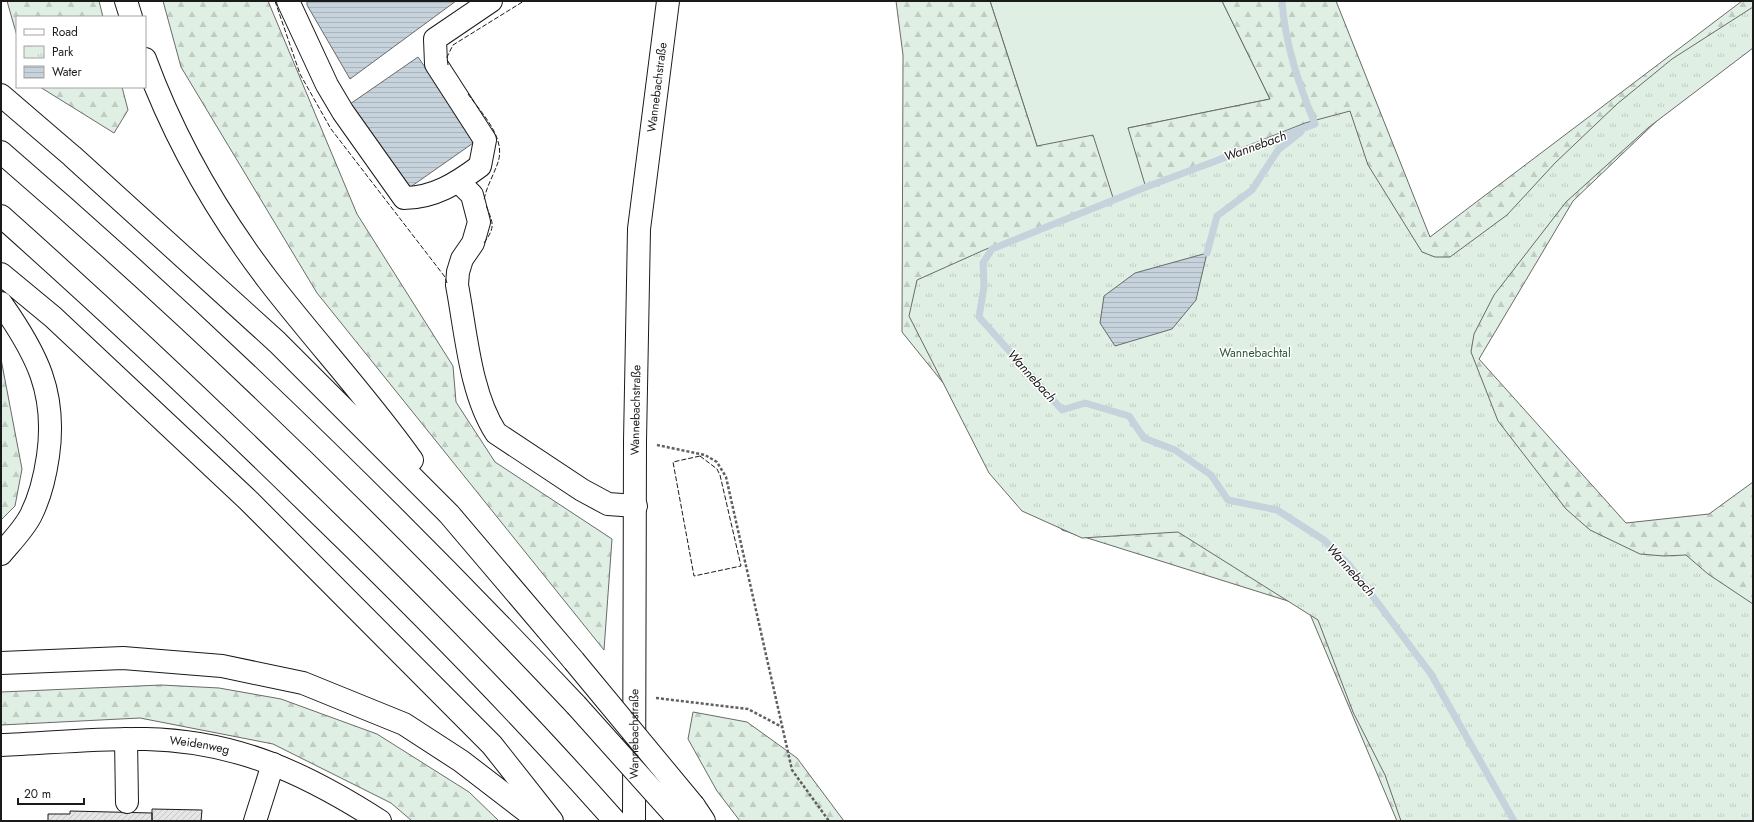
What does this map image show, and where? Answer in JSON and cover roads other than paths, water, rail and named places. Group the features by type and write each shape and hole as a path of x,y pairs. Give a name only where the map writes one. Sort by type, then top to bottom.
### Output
{"main road":[{"path":"126,1 131,16"},
{"path":"288,1 327,85 343,112 404,198 415,198 447,189 480,166 486,140 436,64 435,39 491,1"},
{"name":"Wannebachstraße","path":"634,821 633,696 636,506 635,441 639,229 668,1"},
{"path":"146,62 155,87 180,140 205,186 236,234 268,280 408,456 449,514"},
{"path":"1,95 72,156 277,342 449,514 574,661 693,816"},
{"path":"1,152 157,292 263,390 386,509 576,705 693,816"},
{"path":"459,182 472,195 479,222 473,243 462,260 458,272 457,285 475,379 488,420 496,433 582,490 608,504 636,506"},
{"path":"1,216 214,411 412,605 576,776 615,821"},
{"path":"1,274 53,317 249,501 492,745 552,821"},
{"path":"1,303 15,323 36,361 48,397 50,421 46,470 38,498 30,517 1,554"},
{"path":"1,663 123,658 222,666 303,683 404,724 461,761 539,821"},
{"path":"126,739 127,802"},
{"name":"Weidenweg","path":"1,745 126,739 171,741 210,746 239,752 314,781 380,821"},
{"path":"255,821 273,764"}],"water":[{"path":"307,1 456,1 350,79 307,5"},
{"path":"418,57 476,141 409,188 350,104"},
{"path":"1207,253 1196,300 1172,329 1115,346 1100,323 1104,296 1135,273"}],"waterway":[{"name":"Wannebach","path":"1282,1 1286,33 1294,64 1315,124 1146,187 992,249 983,263 984,287 979,317 1062,410 1085,403 1129,416 1144,438 1175,450 1211,475 1228,500 1277,510 1324,540 1350,566 1431,674 1514,821"},
{"path":"1207,253 1217,216 1252,190 1278,150 1301,132"}],"park label":[{"name":"Wannebachtal","path":"1255,353"}]}
